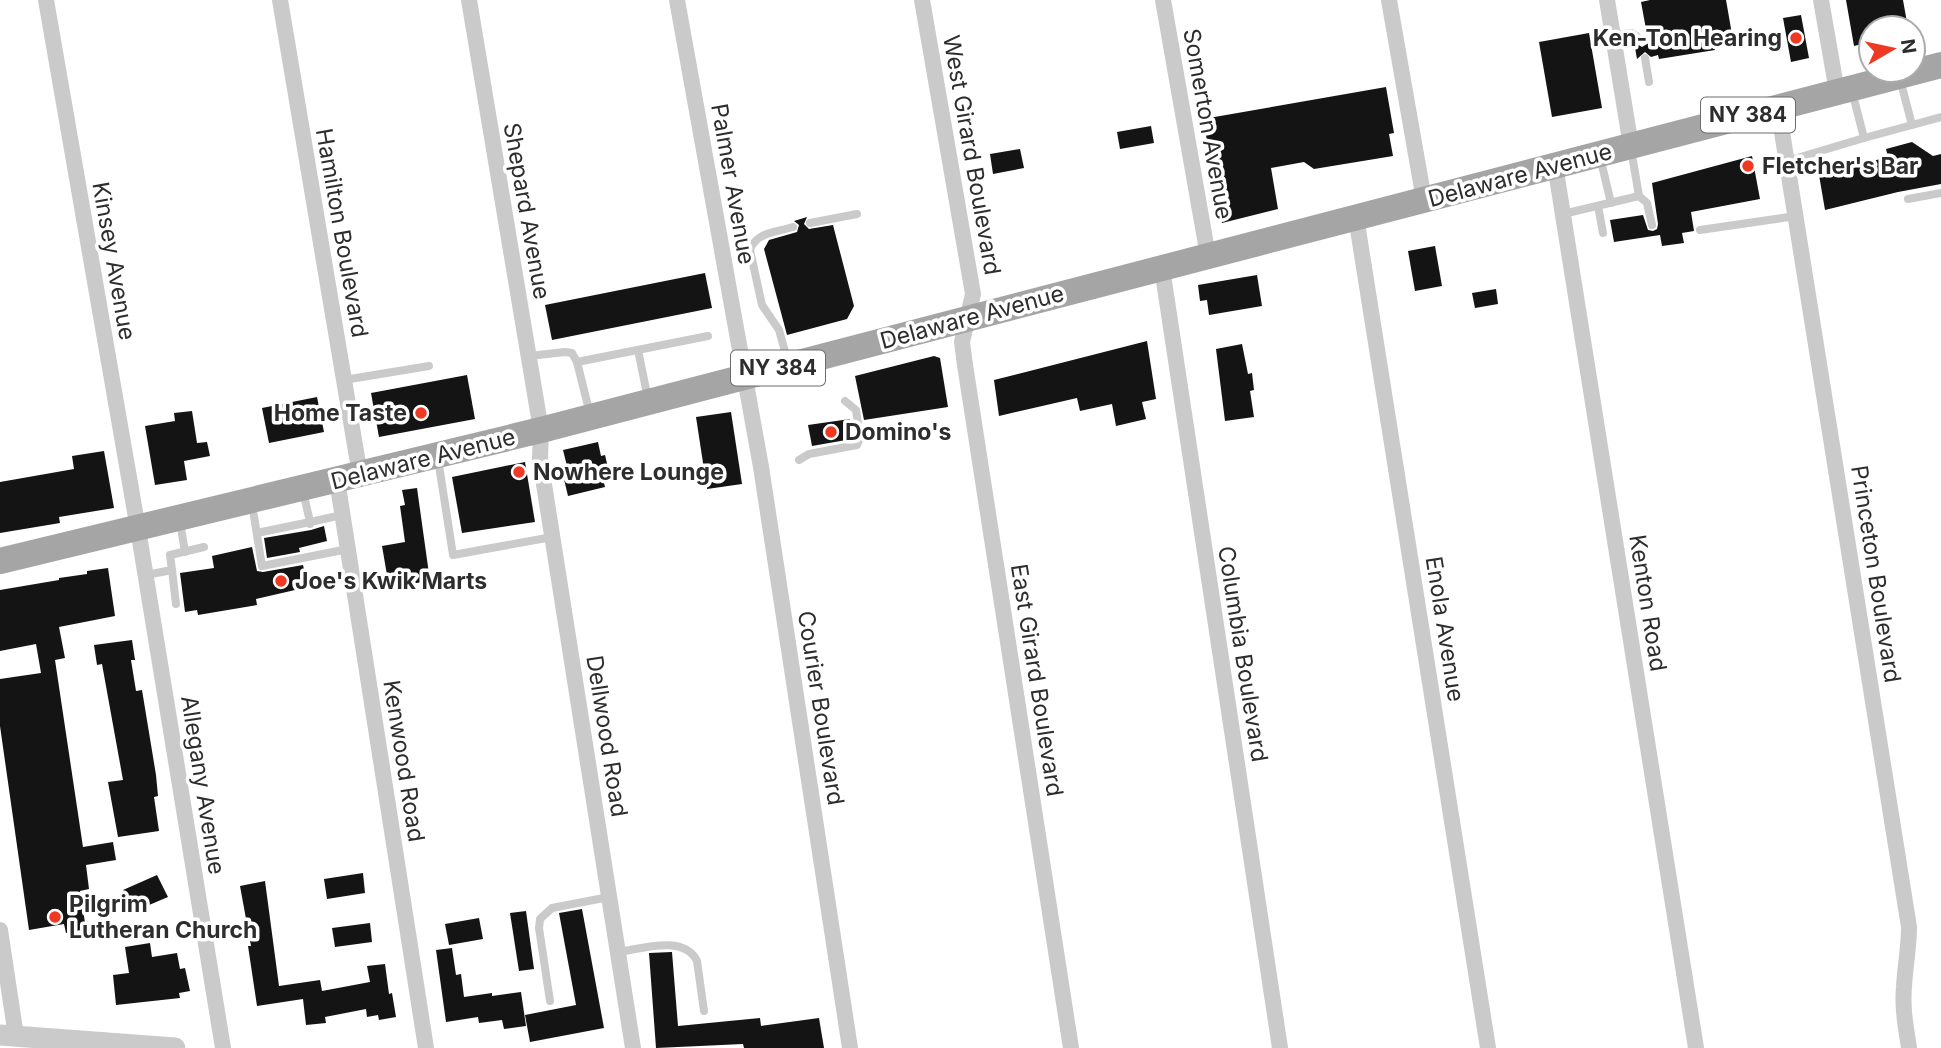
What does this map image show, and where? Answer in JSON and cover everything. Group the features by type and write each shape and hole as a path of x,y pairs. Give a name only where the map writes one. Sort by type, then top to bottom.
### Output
{"main road":[{"name":"Delaware Avenue","path":"0,561 541,430 1868,84"}],"street":[{"name":"Kinsey Avenue","path":"46,0 138,529"},
{"name":"Hamilton Boulevard","path":"280,0 344,380 349,477"},
{"name":"Shepard Avenue","path":"468,0 541,430"},
{"name":"Palmer Avenue","path":"677,0 745,376"},
{"name":"West Girard Boulevard","path":"922,0 973,294 968,318"},
{"name":"Somerton Avenue","path":"1163,0 1208,256"},
{"path":"1389,0 1424,200"},
{"path":"1607,0 1631,146"},
{"path":"1821,0 1844,90"},
{"name":"Princeton Boulevard","path":"1778,107 1909,926 1909,949 1903,988 1909,1048"},
{"name":"Kenton Road","path":"1555,166 1696,1048"},
{"name":"Enola Avenue","path":"1356,218 1488,1048"},
{"name":"Columbia Boulevard","path":"1162,268 1280,1048"},
{"name":"East Girard Boulevard","path":"968,318 962,342 965,365 1071,1048"},
{"name":"Courier Boulevard","path":"745,376 850,1048"},
{"name":"Dellwood Road","path":"541,430 540,459 633,1048"},
{"name":"Kenwood Road","path":"349,477 342,514 426,1048"},
{"name":"Allegany Avenue","path":"138,529 223,1048"},
{"path":"0,930 8,1035 101,1046 176,1048"}],"lane":[{"path":"1613,35 1632,33 1642,40"},
{"path":"1645,58 1649,82"},
{"path":"1901,84 1912,125"},
{"path":"1844,90 1864,138"},
{"path":"1787,160 1941,117"},
{"path":"1631,146 1639,196 1647,203 1653,225"},
{"path":"1599,154 1611,203"},
{"path":"1908,198 1941,193"},
{"path":"1563,214 1639,196"},
{"path":"1598,206 1603,233"},
{"path":"810,223 858,214"},
{"path":"1700,230 1796,216"},
{"path":"788,365 779,330 762,305 750,250 761,235 793,227"},
{"path":"577,362 708,336"},
{"path":"638,350 649,402"},
{"path":"528,356 572,353 577,362 590,417"},
{"path":"344,380 429,366"},
{"path":"799,460 809,454 857,445 860,437 856,410 845,401"},
{"path":"437,456 453,555 552,537"},
{"path":"302,488 310,524"},
{"path":"251,501 262,566 348,549"},
{"path":"257,533 310,524 342,514"},
{"path":"180,519 185,552"},
{"path":"325,542 327,553"},
{"path":"314,544 317,555"},
{"path":"176,604 170,555 204,547"},
{"path":"290,550 292,560"},
{"path":"146,575 172,570"},
{"path":"550,1001 540,919 552,908 609,897"},
{"path":"618,951 676,946 694,954 704,1011"}],"building":[{"path":"1726,0 1733,40 1714,43 1715,50 1659,59 1658,55 1651,57 1645,52 1637,59 1634,42 1642,47 1648,40 1641,2"},
{"path":"1846,0 1903,0 1906,14 1857,14 1857,45 1854,46"},
{"name":"Ken-Ton Hearing","path":"1801,15 1809,58 1791,62 1783,18"},
{"path":"1589,33 1602,108 1552,117 1539,42"},
{"path":"1386,87 1394,133 1389,134 1393,156 1314,169 1304,162 1271,168 1278,209 1222,223 1203,119"},
{"path":"1151,126 1154,143 1120,149 1117,132"},
{"path":"1912,142 1933,156 1941,154 1941,184 1825,210 1819,175 1888,157 1886,149"},
{"path":"1020,149 1024,168 993,174 990,154"},
{"path":"1752,156 1760,199 1691,212 1694,231 1682,233 1684,243 1662,246 1660,235 1614,242 1610,220 1643,215 1648,230 1657,229 1652,183"},
{"path":"807,217 804,224 809,229 833,225 854,306 847,319 787,335 764,249 769,240 797,232 799,225 794,221"},
{"path":"1435,246 1442,286 1415,291 1408,251"},
{"path":"705,273 712,308 552,340 545,305"},
{"path":"1257,275 1262,306 1209,315 1207,300 1200,301 1198,285"},
{"path":"1496,289 1498,304 1475,308 1472,293"},
{"path":"1147,341 1156,399 1142,402 1146,419 1116,426 1112,404 1080,411 1077,398 999,416 994,380"},
{"path":"1242,344 1248,374 1252,373 1254,390 1250,391 1254,417 1225,421 1216,349"},
{"path":"934,356 940,358 948,407 864,420 855,376"},
{"path":"467,375 475,419 379,437 371,393"},
{"path":"317,397 324,432 269,443 262,408"},
{"path":"192,411 197,443 207,442 210,456 184,461 187,480 155,485 145,426 175,421 174,413"},
{"path":"731,412 742,484 707,489 696,417"},
{"name":"Domino's","path":"850,419 852,439 812,446 808,425"},
{"path":"598,442 609,472 602,474 605,487 568,496 562,471 568,470 563,450"},
{"path":"104,451 114,508 59,517 60,523 0,533 0,482 74,469 72,456"},
{"path":"525,462 535,522 462,533 452,477"},
{"path":"417,488 430,581 403,585 401,573 387,575 382,546 405,542 400,506 405,505 402,490"},
{"path":"324,526 327,541 299,548 300,552 267,558 264,538"},
{"path":"252,547 257,571 303,565 308,587 256,599 257,605 198,615 197,610 185,612 180,573 214,568 212,556"},
{"path":"108,568 115,616 59,627 65,658 55,660 83,847 113,842 116,860 86,865 89,889 80,891 86,929 66,933 64,924 29,930 0,726 0,679 41,673 36,644 0,651 0,590"},
{"path":"132,640 135,660 131,660 136,691 142,690 156,775 158,796 154,797 159,831 118,837 108,782 123,780 102,664 97,665 94,645"},
{"path":"363,873 365,893 327,899 324,879"},
{"path":"157,875 168,897 142,908 138,900 129,904 123,890"},
{"path":"265,881 279,986 320,980 322,991 370,982 367,966 385,964 389,994 392,993 396,1017 379,1020 378,1015 367,1017 366,1009 325,1017 326,1023 306,1025 303,999 257,1006 248,946 251,946 240,886"},
{"path":"582,909 604,1028 530,1042 525,1015 576,1005 559,913"},
{"path":"526,911 534,969 519,971 510,913"},
{"path":"479,918 483,939 449,945 445,924"},
{"path":"370,923 372,942 335,947 332,928"},
{"path":"150,943 152,957 177,953 180,969 185,968 190,991 179,993 180,998 116,1005 113,975 129,973 125,947"},
{"path":"452,948 456,975 461,974 464,997 521,992 526,1026 504,1029 502,1020 479,1023 478,1017 446,1022 436,950"},
{"path":"672,952 678,1026 760,1018 761,1026 819,1018 824,1048 744,1048 743,1044 656,1048 649,953"}],"place":[{"name":"Ken-Ton Hearing","path":"1796,38"},
{"name":"Fletcher's Bar","path":"1748,166"},
{"name":"Home Taste","path":"421,413"},
{"name":"Domino's","path":"831,432"},
{"name":"Nowhere Lounge","path":"519,472"},
{"name":"Joe's Kwik Marts","path":"281,581"},
{"name":"Pilgrim Lutheran Church","path":"55,917"}]}
